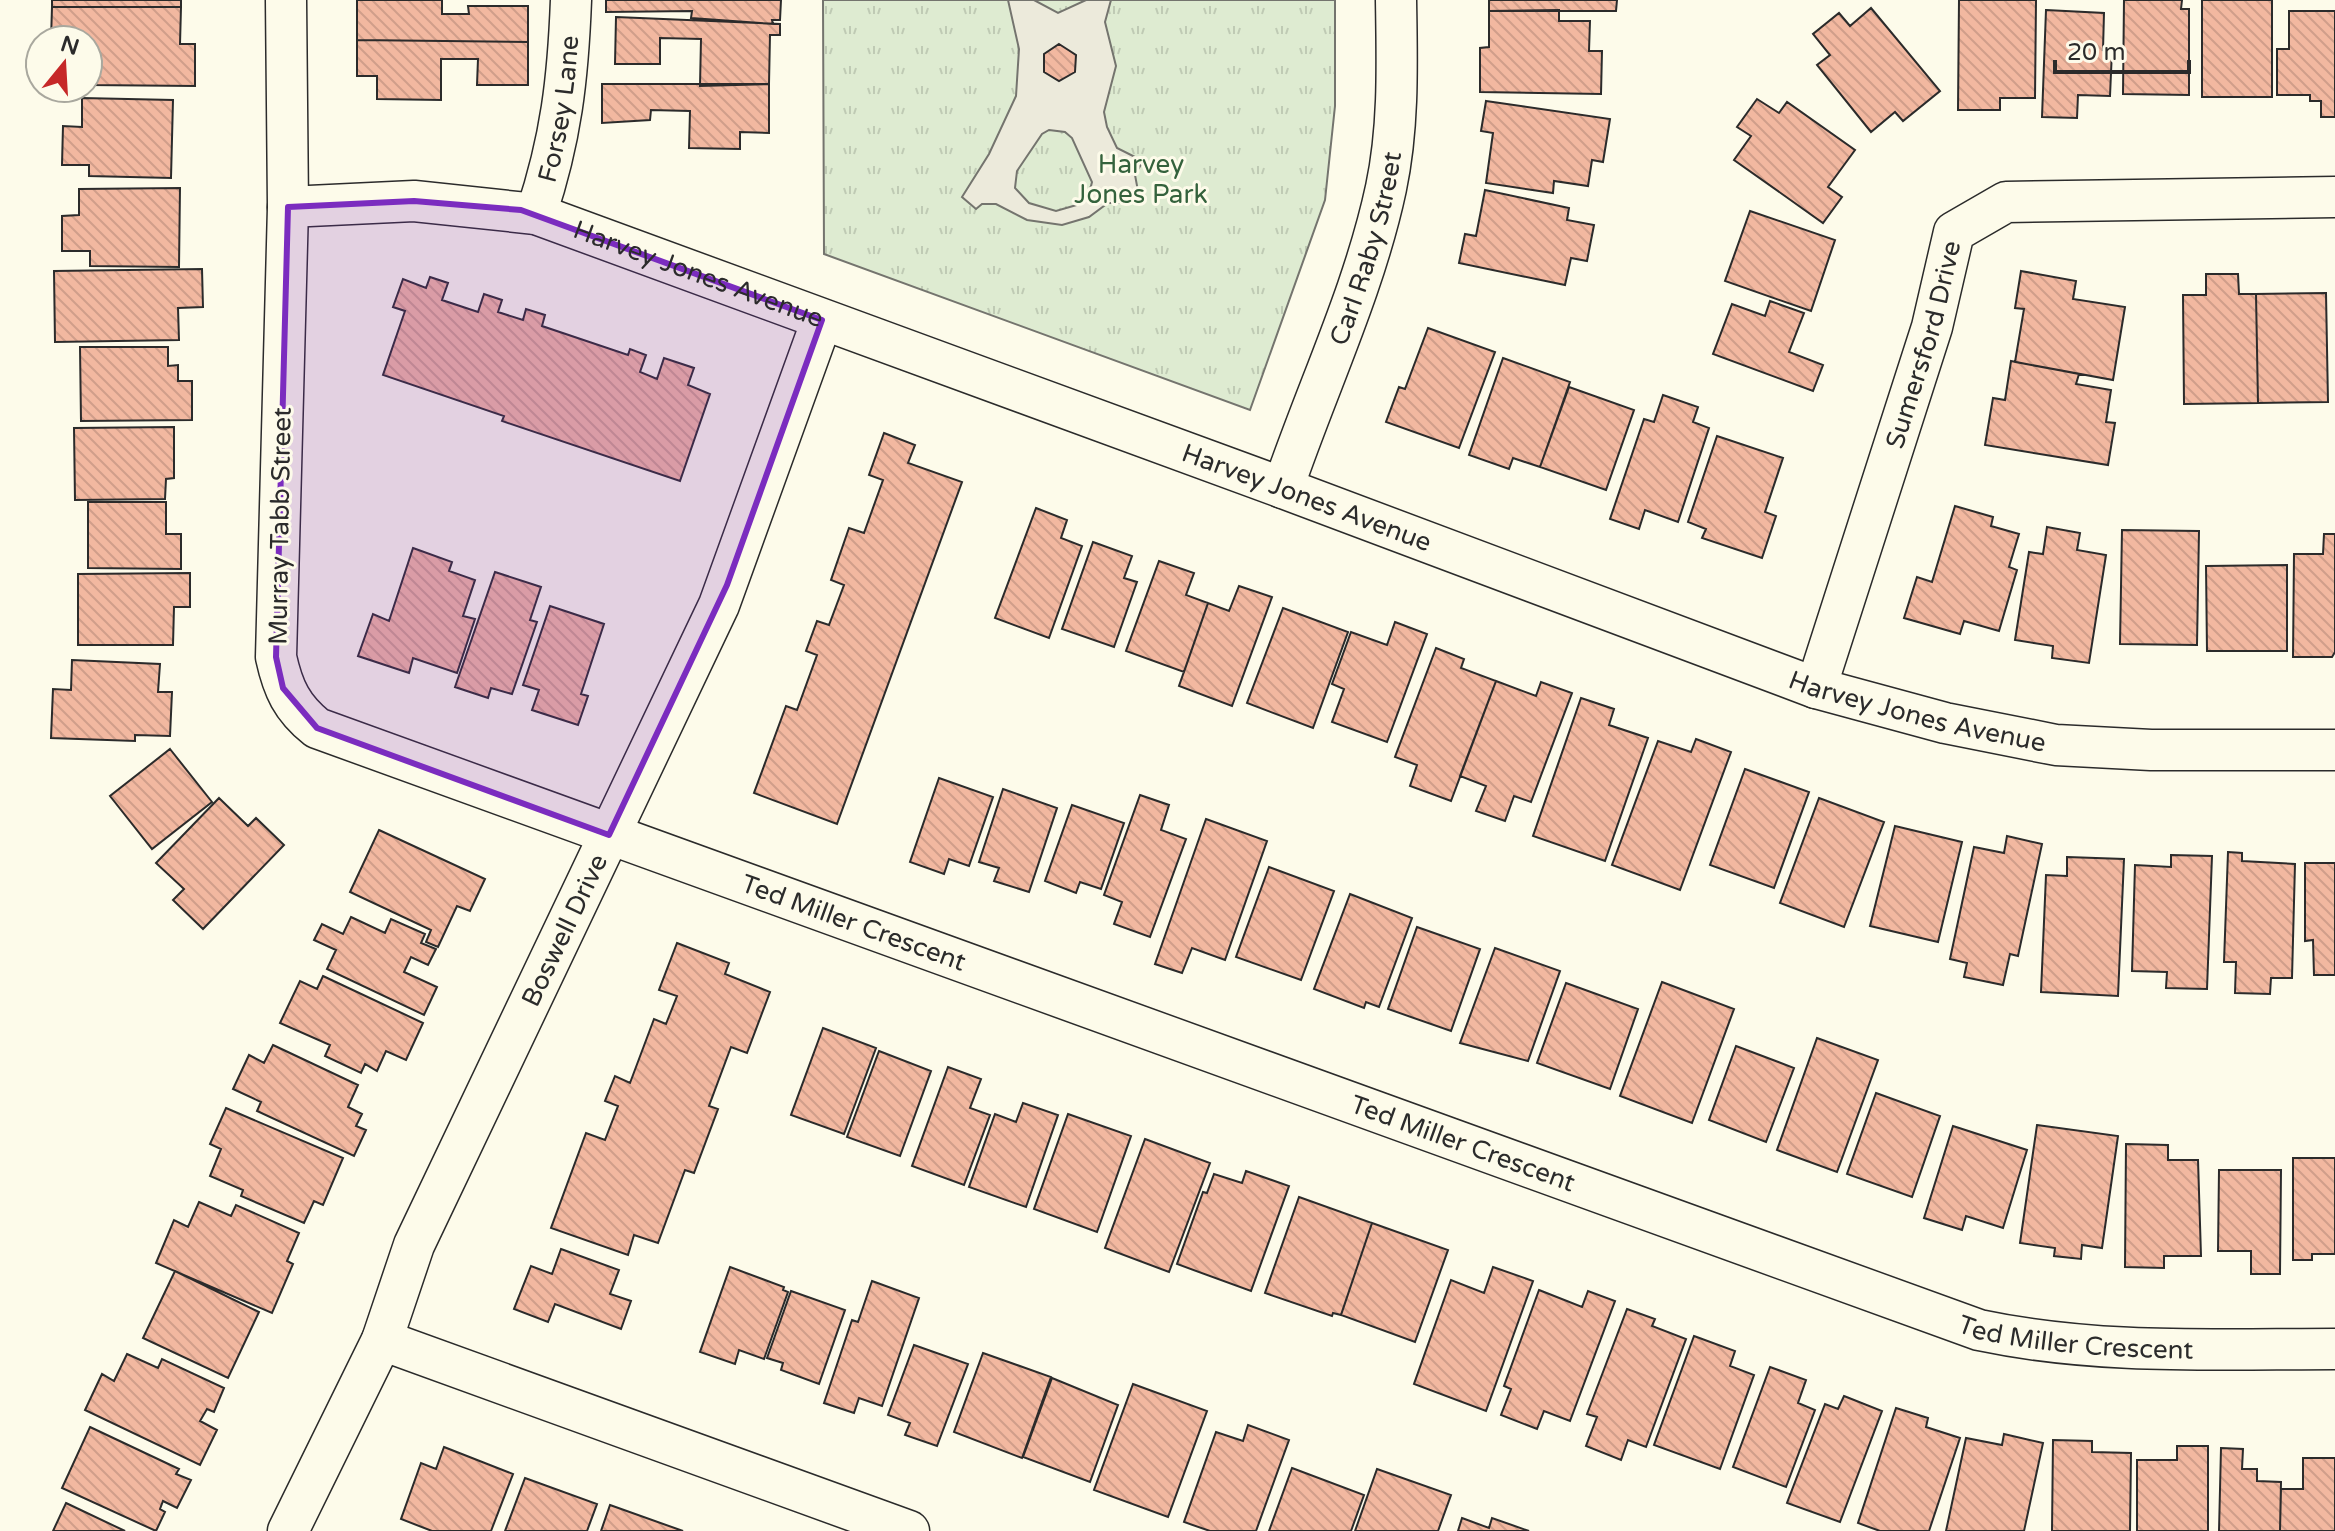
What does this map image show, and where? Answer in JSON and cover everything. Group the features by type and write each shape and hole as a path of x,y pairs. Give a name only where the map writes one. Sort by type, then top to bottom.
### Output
{"street":[{"name":"Murray Tabb Street","path":"286,0 288,207 276,657 283,688 298,714 317,728 609,835"},
{"name":"Forsey Lane","path":"536,214 555,158 568,80 571,0"},
{"name":"Carl Raby Street","path":"1283,488 1374,242 1395,129 1396,0"},
{"name":"Sumersford Drive","path":"1816,688 1932,327 1954,232 2006,202 2335,197"},
{"name":"Harvey Jones Avenue","path":"288,207 414,201 536,214 1283,488 1816,688 1945,723 2056,745 2151,750 2335,750"},
{"name":"Boswell Drive","path":"288,1531 382,1340 414,1245 723,595 822,320"},
{"name":"Ted Miller Crescent","path":"609,835 1979,1330 2045,1344 2111,1349 2335,1349"},
{"path":"382,1340 909,1531"}],"highlighted area":[{"path":"414,201 521,210 822,320 727,585 609,835 317,728 283,688 276,657 288,207"}],"green space":[{"name":"Harvey Jones Park","path":"823,0 1335,0 1335,106 1325,200 1250,410 824,254"}],"shaded area":[{"path":"1008,0 1034,0 1058,13 1086,0 1111,0 1105,22 1116,66 1104,112 1117,148 1143,161 1135,175 1138,191 1123,203 1108,203 1089,217 1062,225 1027,220 996,204 982,204 976,209 962,197 989,154 1016,96 1019,49","holes":["1049,130 1065,132 1072,138 1092,182 1088,198 1080,204 1056,211 1029,203 1015,188 1017,171 1042,134"]}],"building":[{"path":"52,0 181,0 181,7 52,7"},
{"path":"357,0 442,0 442,14 469,14 468,6 528,6 528,42 357,40"},
{"path":"606,0 781,0 780,20 772,20 773,24 691,18 692,11 606,12"},
{"path":"1489,0 1617,0 1616,11 1489,11"},
{"path":"1959,0 2036,0 2035,98 2000,98 2000,110 1958,110"},
{"path":"2124,0 2182,0 2181,9 2189,9 2189,95 2123,94"},
{"path":"2202,0 2272,0 2272,97 2202,97"},
{"path":"52,7 181,7 180,44 195,44 195,86 104,85 104,24 51,24"},
{"path":"1871,8 1940,91 1903,121 1895,112 1871,132 1817,65 1830,55 1813,34 1839,13 1850,26"},
{"path":"1559,10 1559,21 1590,21 1589,51 1602,51 1601,94 1480,92 1480,48 1489,47 1489,11"},
{"path":"2046,10 2104,13 2103,50 2112,50 2110,96 2078,95 2077,118 2042,117"},
{"path":"2289,11 2335,11 2335,117 2321,117 2321,101 2310,101 2310,95 2277,95 2277,49 2289,49"},
{"path":"616,17 780,24 780,35 770,35 769,84 700,86 701,39 660,38 660,64 615,64"},
{"path":"357,40 528,42 528,85 477,85 478,59 441,59 441,100 377,99 377,76 357,76"},
{"path":"1059,44 1076,55 1075,72 1059,81 1044,72 1044,54"},
{"path":"602,84 769,84 769,133 740,132 740,149 689,148 690,111 651,110 650,120 602,123"},
{"path":"104,98 173,100 171,178 89,176 89,165 62,165 63,126 82,127 82,104 104,104"},
{"path":"1757,99 1779,113 1787,102 1855,150 1828,187 1842,197 1823,223 1734,160 1751,136 1737,127"},
{"path":"1486,101 1610,119 1603,162 1592,160 1588,186 1554,181 1553,193 1486,183 1493,133 1481,131"},
{"path":"180,188 179,267 90,266 90,251 62,251 62,216 79,215 79,189"},
{"path":"1485,190 1569,208 1567,220 1594,225 1587,261 1571,258 1565,285 1459,263 1465,234 1476,236"},
{"path":"1750,211 1835,240 1811,311 1725,281"},
{"path":"202,269 203,307 178,308 179,340 55,342 54,271"},
{"path":"2021,271 2076,281 2073,299 2125,307 2113,380 2015,362 2024,309 2015,308"},
{"path":"2206,274 2238,274 2239,294 2256,294 2258,403 2184,404 2183,295 2206,295"},
{"path":"430,277 448,283 442,300 478,312 484,294 502,300 498,312 523,320 526,309 545,315 542,326 628,355 630,349 646,355 640,372 657,379 664,358 694,368 688,385 710,394 680,481 502,421 504,416 383,375 405,311 393,307 403,279 426,288"},
{"path":"2326,293 2328,402 2258,403 2256,294"},
{"path":"1770,301 1804,313 1789,352 1823,365 1813,391 1713,354 1732,304 1765,316"},
{"path":"1428,328 1495,352 1459,448 1386,422 1399,387 1405,389"},
{"path":"80,347 168,347 168,366 178,365 178,381 192,381 192,420 81,421"},
{"path":"1503,358 1570,382 1540,467 1513,458 1509,469 1469,455"},
{"path":"2011,361 2079,374 2076,384 2111,390 2106,422 2115,423 2108,465 1985,445 1993,398 2005,400"},
{"path":"1569,387 1634,410 1606,490 1540,467"},
{"path":"1663,395 1698,407 1693,422 1709,428 1678,522 1645,510 1639,529 1610,519 1644,419 1654,422"},
{"path":"174,427 174,478 166,479 165,499 75,500 74,428"},
{"path":"884,433 915,445 908,463 962,482 837,824 754,793 786,706 797,710 817,655 806,651 817,621 829,625 844,585 831,580 849,528 864,533 883,480 869,475"},
{"path":"1717,436 1783,458 1765,512 1776,516 1762,558 1702,538 1706,529 1688,522"},
{"path":"88,502 166,502 166,534 181,534 181,569 88,568"},
{"path":"1955,506 1993,517 1991,526 2019,534 2009,567 2017,570 1999,631 1964,621 1960,634 1904,618 1917,577 1932,582"},
{"path":"1036,508 1067,520 1061,538 1082,546 1049,638 995,618"},
{"path":"2047,527 2080,533 2077,550 2106,555 2089,663 2052,658 2053,646 2015,640 2029,552 2043,554"},
{"path":"2122,530 2199,531 2197,645 2120,644"},
{"path":"2324,534 2335,534 2335,652 2332,657 2293,657 2294,554 2323,554"},
{"path":"1093,542 1132,556 1124,578 1137,582 1114,647 1062,629"},
{"path":"413,548 452,562 449,571 475,580 463,616 475,619 457,673 413,658 409,673 358,656 373,614 389,621"},
{"path":"1159,561 1194,573 1186,595 1208,603 1184,672 1126,651"},
{"path":"2287,565 2287,651 2207,651 2206,566"},
{"path":"495,572 541,587 530,620 537,622 512,694 491,688 488,698 455,687"},
{"path":"190,573 190,607 174,607 173,645 78,645 78,574"},
{"path":"1239,586 1272,597 1232,706 1179,686 1208,603 1229,611"},
{"path":"550,606 604,624 581,694 588,696 578,725 532,710 539,690 523,685"},
{"path":"1283,608 1348,632 1313,728 1247,703"},
{"path":"1395,622 1427,634 1387,742 1332,722 1344,689 1332,684 1351,632 1387,645"},
{"path":"1436,648 1464,659 1461,668 1496,681 1451,801 1410,786 1417,765 1395,757"},
{"path":"72,660 160,664 158,692 172,692 170,736 135,735 135,741 51,738 53,689 71,690"},
{"path":"1496,681 1536,696 1541,682 1572,693 1531,802 1514,796 1505,821 1476,811 1486,786 1460,776"},
{"path":"1581,698 1614,709 1609,725 1648,738 1605,861 1533,836"},
{"path":"1696,739 1731,752 1680,890 1612,865 1658,741 1691,752"},
{"path":"170,749 212,802 152,849 110,796"},
{"path":"1745,769 1809,792 1774,888 1710,865"},
{"path":"939,778 993,797 969,866 949,859 944,874 910,862"},
{"path":"1003,789 1057,808 1029,892 994,881 999,868 979,862"},
{"path":"1140,795 1169,805 1161,830 1186,839 1150,937 1114,924 1122,902 1104,895"},
{"path":"219,798 248,826 256,818 284,845 203,929 173,900 184,889 156,863"},
{"path":"1819,798 1884,822 1844,927 1780,903"},
{"path":"1072,805 1124,823 1101,889 1080,882 1076,893 1045,881"},
{"path":"1206,819 1267,841 1225,960 1192,948 1182,973 1155,964"},
{"path":"1895,826 1962,842 1938,942 1870,926"},
{"path":"379,830 485,879 470,911 457,906 438,947 426,942 431,930 350,892"},
{"path":"2007,836 2042,844 2018,956 2010,954 2003,985 1964,977 1967,963 1950,959 1974,847 2004,853"},
{"path":"2228,852 2242,853 2242,861 2295,864 2292,978 2271,978 2270,994 2235,993 2236,962 2224,962"},
{"path":"2171,855 2212,856 2207,989 2166,988 2167,972 2132,971 2135,865 2171,867"},
{"path":"2067,857 2124,859 2118,996 2041,992 2046,875 2067,876"},
{"path":"2305,863 2335,863 2335,975 2314,975 2313,940 2305,941"},
{"path":"1269,867 1334,891 1301,980 1236,957"},
{"path":"1350,894 1412,918 1379,1007 1366,1002 1364,1008 1314,989"},
{"path":"351,917 385,933 391,919 425,934 421,943 436,949 428,965 411,957 404,972 437,987 424,1015 327,969 336,950 314,940 322,924 343,934"},
{"path":"1417,927 1480,949 1451,1031 1388,1009"},
{"path":"677,943 729,963 725,974 770,992 747,1053 731,1047 709,1106 718,1109 694,1173 685,1170 658,1243 634,1235 628,1255 551,1228 586,1133 605,1140 618,1106 605,1101 615,1076 630,1083 654,1019 666,1024 677,996 659,990"},
{"path":"1495,948 1560,971 1528,1061 1460,1043"},
{"path":"323,976 423,1023 406,1060 386,1051 377,1071 365,1064 361,1073 325,1056 330,1045 280,1023 300,981 317,989"},
{"path":"1662,982 1734,1009 1692,1123 1620,1096"},
{"path":"1566,983 1638,1009 1610,1089 1537,1063"},
{"path":"823,1028 876,1048 844,1134 791,1115"},
{"path":"1817,1038 1878,1060 1837,1172 1777,1150"},
{"path":"273,1045 358,1085 348,1107 362,1114 356,1126 366,1130 354,1156 257,1111 261,1102 233,1089 249,1055 264,1063"},
{"path":"1736,1046 1794,1068 1766,1142 1709,1120"},
{"path":"879,1051 931,1071 900,1156 847,1137"},
{"path":"948,1067 981,1079 970,1108 990,1115 964,1185 912,1166"},
{"path":"1876,1093 1940,1116 1912,1197 1847,1174"},
{"path":"1023,1103 1058,1115 1026,1207 969,1187 995,1114 1016,1122"},
{"path":"226,1108 343,1158 323,1205 314,1201 304,1223 241,1196 243,1190 210,1176 221,1149 210,1144"},
{"path":"1068,1114 1131,1136 1097,1232 1034,1209"},
{"path":"2037,1125 2118,1136 2102,1248 2082,1245 2081,1259 2054,1256 2055,1248 2020,1243"},
{"path":"1953,1126 2027,1150 2003,1228 1966,1216 1962,1230 1924,1218"},
{"path":"1145,1139 1210,1163 1169,1272 1105,1248"},
{"path":"2126,1144 2168,1145 2168,1160 2198,1160 2201,1256 2164,1256 2164,1268 2125,1267"},
{"path":"2293,1158 2335,1158 2335,1254 2312,1254 2312,1260 2293,1260"},
{"path":"2219,1170 2281,1170 2280,1274 2251,1274 2251,1251 2218,1251"},
{"path":"1246,1171 1289,1186 1251,1291 1177,1264 1203,1192 1207,1193 1214,1174 1242,1183"},
{"path":"1299,1197 1372,1223 1341,1315 1333,1313 1332,1316 1265,1293"},
{"path":"199,1202 231,1216 236,1205 299,1233 287,1261 293,1264 272,1313 156,1263 174,1220 188,1227"},
{"path":"1372,1223 1448,1250 1415,1342 1341,1315"},
{"path":"561,1249 619,1270 610,1294 631,1301 621,1329 555,1304 548,1322 514,1309 531,1266 552,1274"},
{"path":"730,1267 784,1287 783,1290 788,1292 764,1359 739,1350 735,1364 700,1352"},
{"path":"1493,1267 1533,1281 1486,1411 1414,1384 1451,1280 1484,1293"},
{"path":"175,1271 259,1312 228,1378 143,1338"},
{"path":"872,1281 919,1298 882,1406 859,1398 854,1413 824,1403 852,1320 858,1322"},
{"path":"1539,1290 1582,1307 1588,1291 1615,1301 1570,1421 1544,1411 1537,1429 1501,1415 1511,1389 1504,1386"},
{"path":"791,1291 845,1310 819,1384 781,1370 783,1363 767,1358"},
{"path":"1627,1309 1655,1319 1652,1326 1686,1339 1646,1447 1628,1440 1621,1460 1586,1446 1597,1417 1587,1414"},
{"path":"1694,1336 1735,1351 1730,1366 1754,1375 1720,1469 1654,1445"},
{"path":"914,1345 968,1364 937,1446 905,1435 910,1423 888,1415"},
{"path":"983,1353 1051,1377 1022,1458 954,1432"},
{"path":"127,1354 158,1368 162,1359 224,1388 214,1412 207,1409 200,1421 217,1430 200,1465 85,1410 102,1374 114,1381"},
{"path":"1770,1367 1806,1380 1798,1403 1815,1410 1786,1487 1733,1467"},
{"path":"1052,1378 1118,1405 1090,1482 1023,1457"},
{"path":"1133,1384 1207,1411 1168,1517 1094,1490"},
{"path":"1844,1396 1882,1411 1840,1522 1787,1503 1825,1404 1838,1409"},
{"path":"1896,1408 1928,1418 1926,1427 1960,1438 1929,1531 1880,1531 1858,1523"},
{"path":"1248,1425 1289,1440 1256,1531 1210,1531 1184,1522 1216,1432 1243,1441"},
{"path":"90,1427 179,1469 176,1474 191,1480 177,1508 163,1501 160,1509 165,1512 156,1531 62,1488"},
{"path":"2004,1434 2043,1443 2024,1531 1946,1531 1966,1438 2002,1445"},
{"path":"2053,1440 2092,1441 2092,1452 2131,1453 2130,1531 2052,1531"},
{"path":"2177,1446 2208,1446 2208,1531 2137,1531 2137,1460 2177,1460"},
{"path":"444,1447 513,1474 491,1531 432,1531 401,1519 421,1463 436,1469"},
{"path":"2221,1448 2243,1449 2242,1469 2257,1469 2257,1481 2281,1482 2280,1531 2219,1531"},
{"path":"2303,1458 2335,1458 2335,1531 2280,1531 2281,1489 2303,1489"},
{"path":"1292,1468 1364,1495 1351,1531 1269,1531"},
{"path":"1377,1469 1451,1495 1438,1531 1355,1531"},
{"path":"525,1478 597,1504 587,1531 505,1531"},
{"path":"66,1503 125,1531 53,1531"},
{"path":"610,1505 683,1531 601,1531"},
{"path":"1462,1518 1489,1528 1492,1518 1529,1531 1458,1531"}]}
